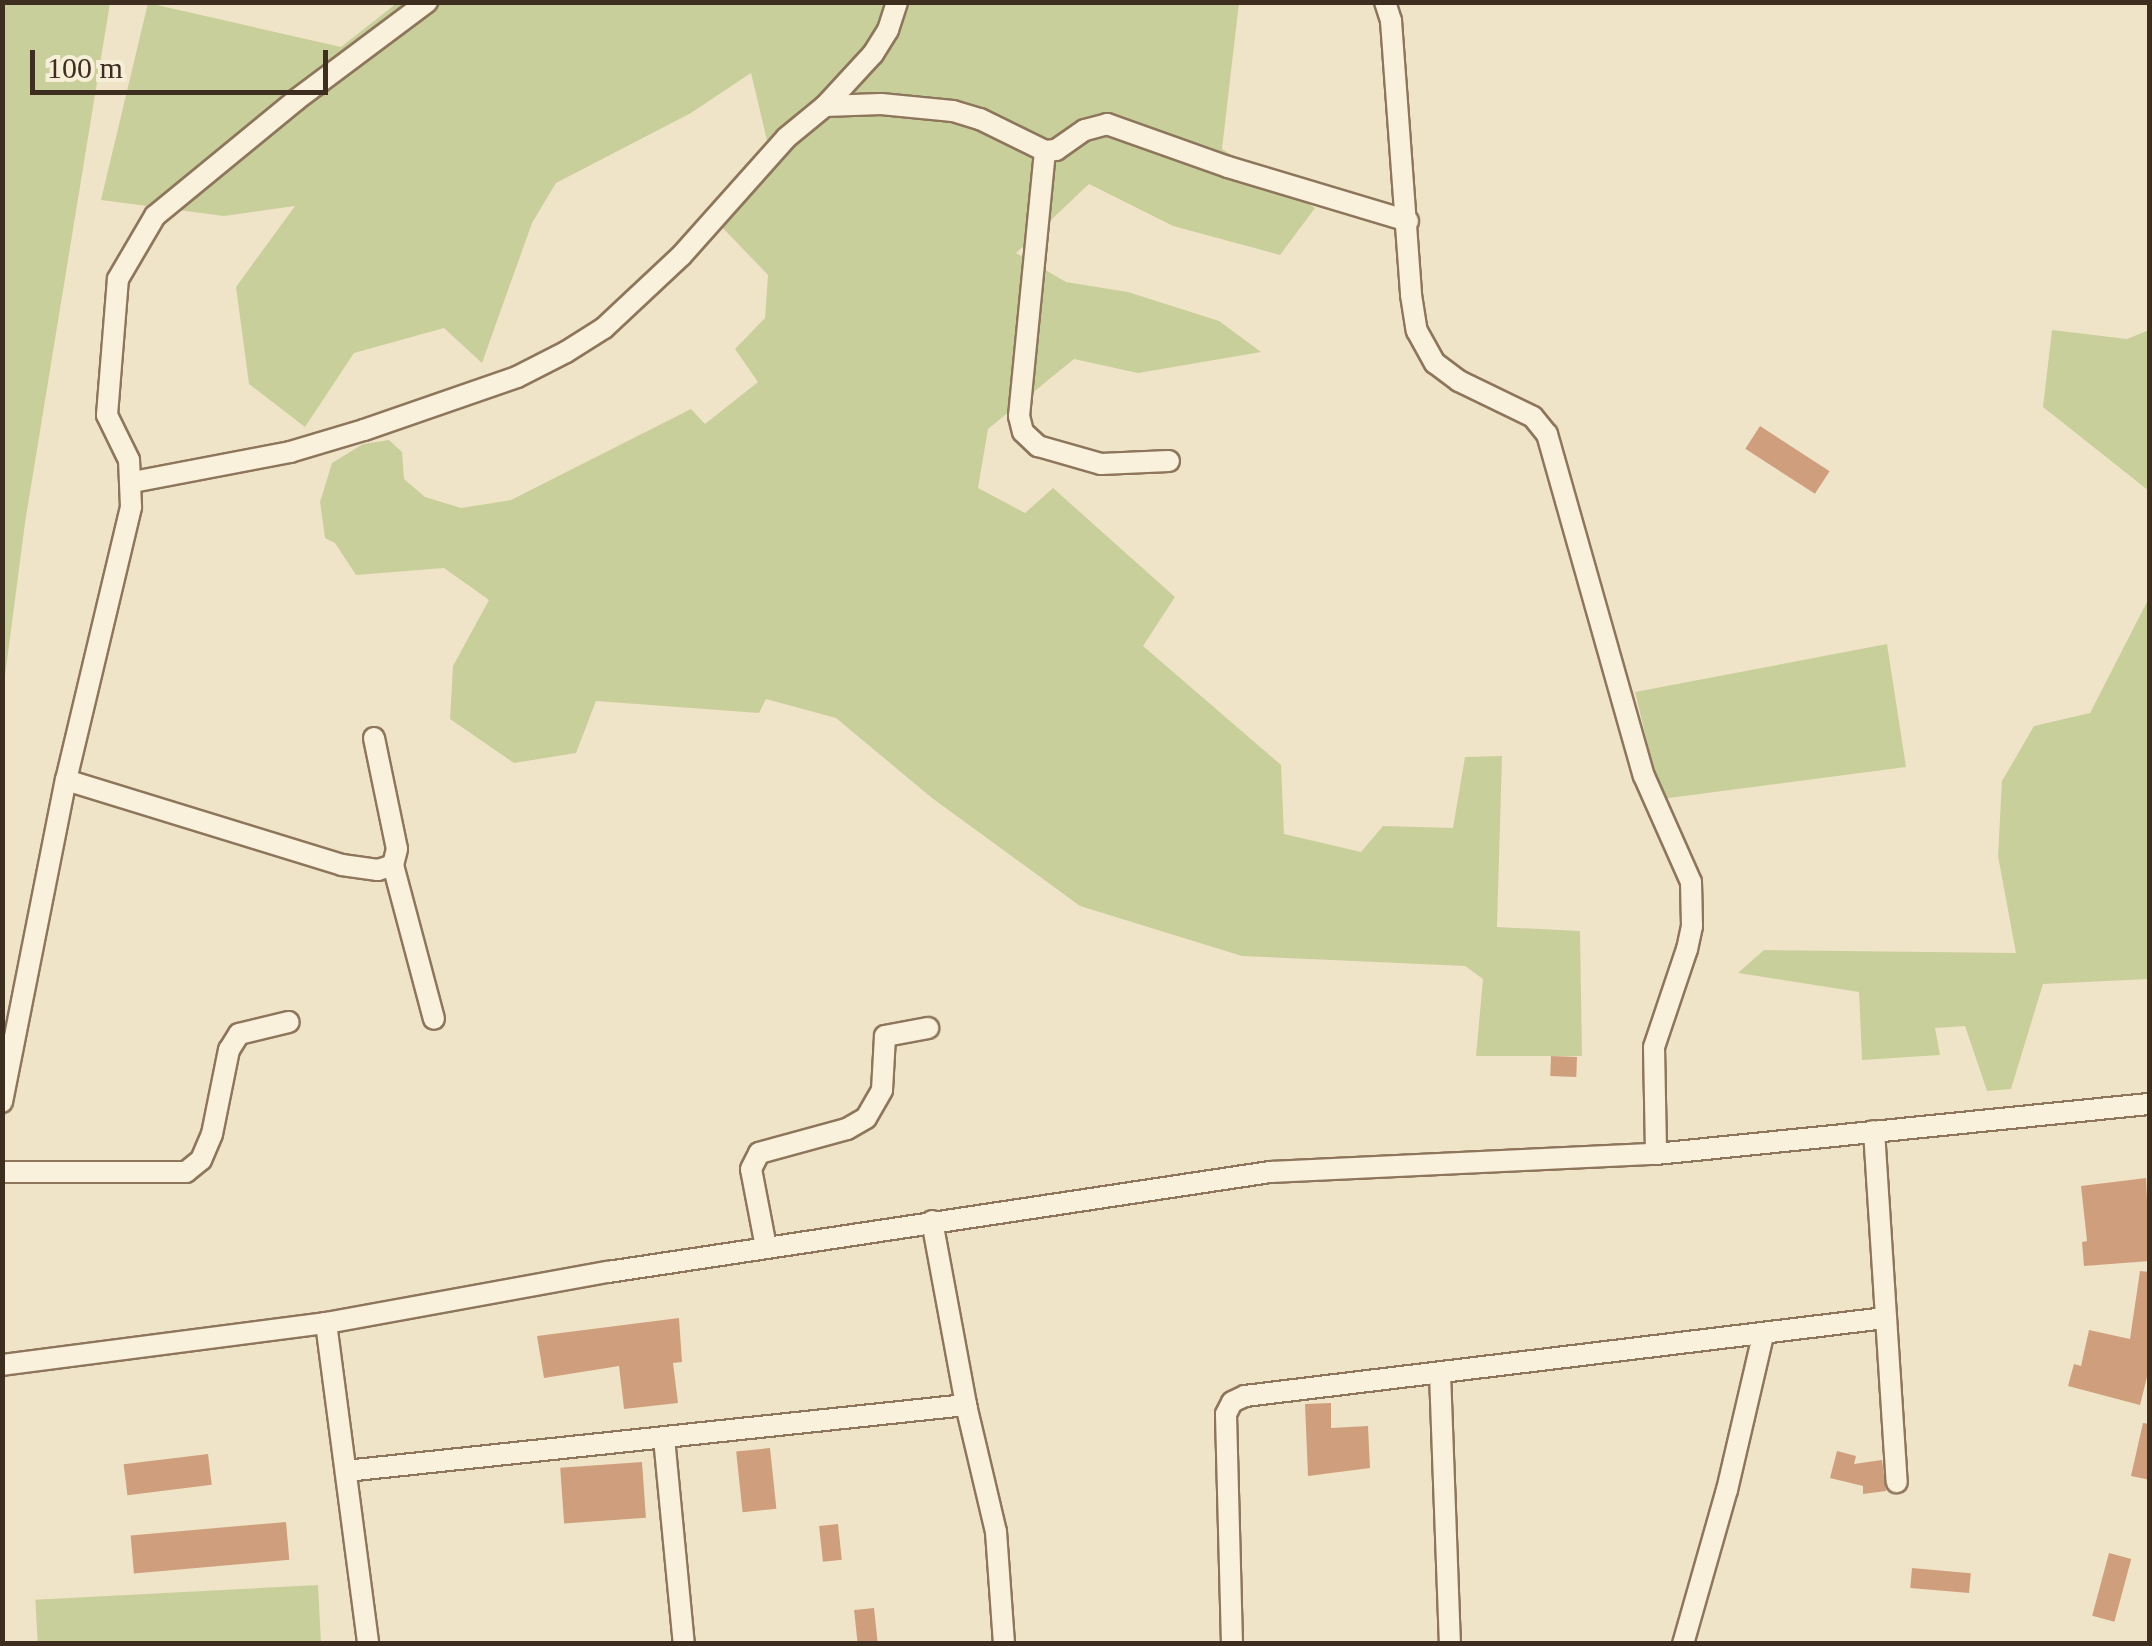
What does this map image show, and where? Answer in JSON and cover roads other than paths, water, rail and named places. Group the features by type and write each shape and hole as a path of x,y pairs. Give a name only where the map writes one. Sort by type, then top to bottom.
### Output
{"street":[{"path":"2,1102 66,780 134,482 129,460 107,416 118,279 155,216 426,2"},
{"path":"134,482 290,452 364,430 516,377 566,352 604,328 681,256 786,138 825,106 873,54 888,30 897,2"},
{"path":"1385,2 1391,21 1413,319 1435,362 1458,380 1534,417 1547,434 1644,776 1690,882 1693,912 1688,949 1654,1048 1656,1154"},
{"path":"825,106 881,104 953,111 980,119 1044,151 1056,150 1085,130 1107,124 1228,167 1408,221"},
{"path":"1044,151 1019,416 1024,432 1038,446 1100,464 1170,460"},
{"path":"374,738 397,849 392,865 434,1019"},
{"path":"66,780 342,865 378,870 392,865"},
{"path":"2,1172 186,1172 201,1160 212,1134 229,1050 239,1034 289,1022"},
{"path":"766,1247 750,1168 759,1154 847,1129 866,1118 882,1090 885,1036 928,1028"},
{"path":"2,1365 326,1322 766,1247 1270,1172 1656,1154 2150,1104"},
{"path":"1874,1131 1897,1482"},
{"path":"932,1221 966,1404 996,1532 1004,1644"},
{"path":"1232,1644 1226,1414 1232,1402 1245,1396 1885,1318"},
{"path":"326,1322 368,1644"},
{"path":"1683,1644 1727,1490 1763,1335"},
{"path":"1440,1373 1450,1644"},
{"path":"346,1471 966,1404"},
{"path":"664,1438 684,1644"}]}
